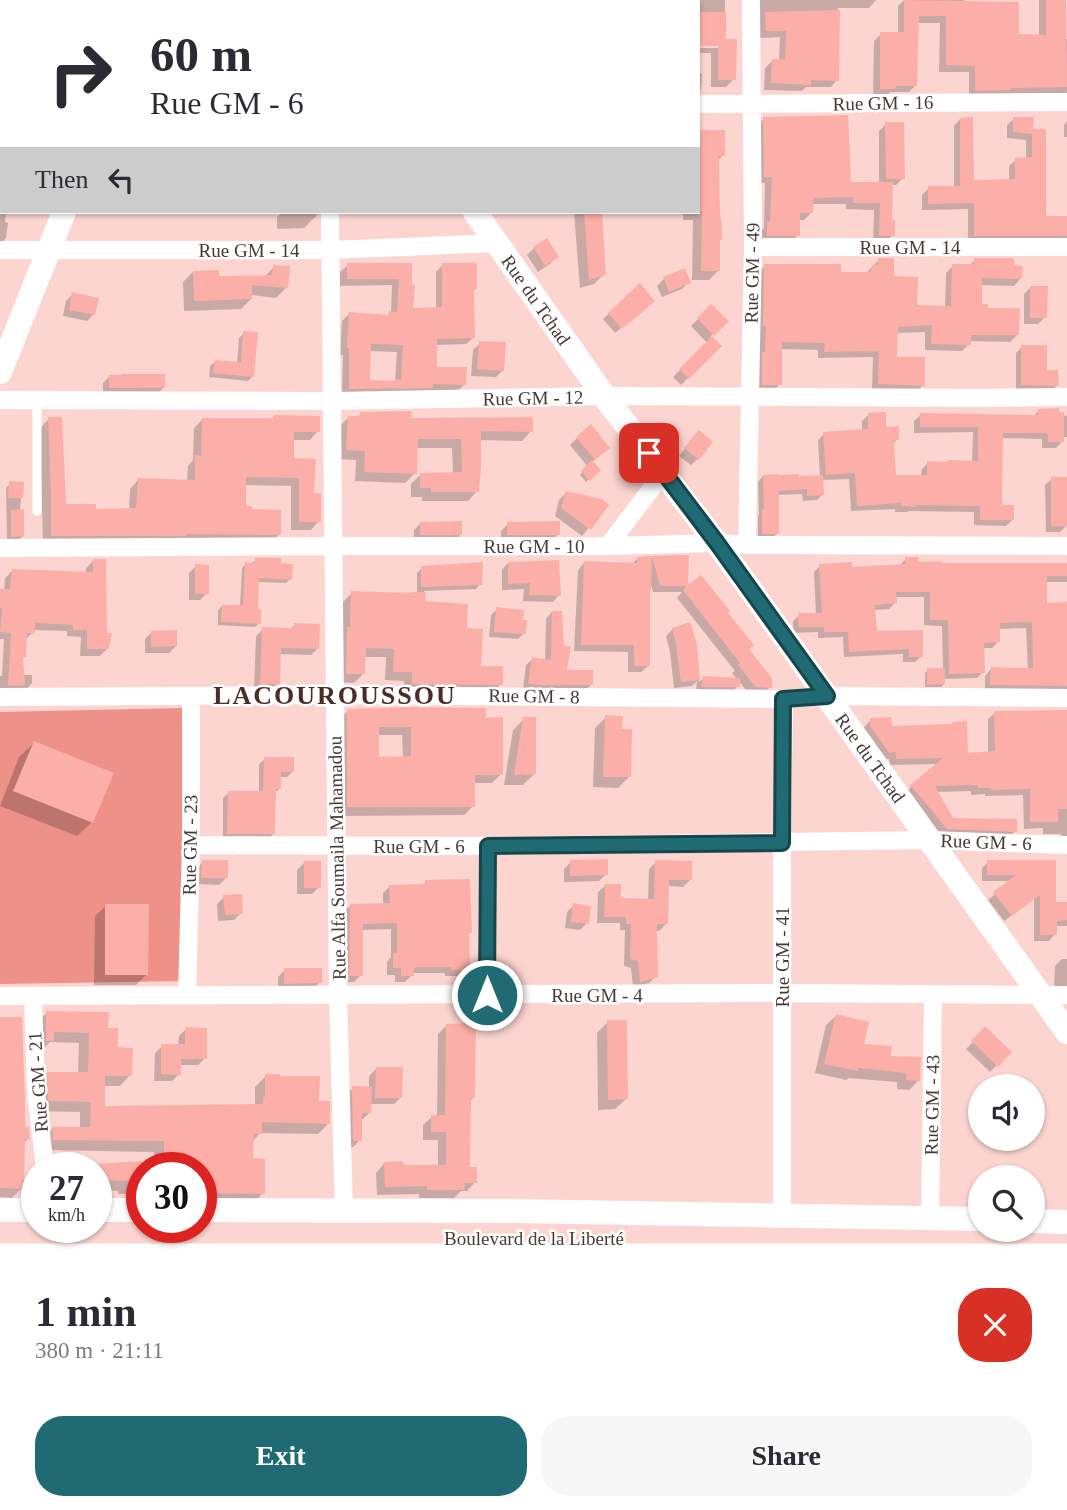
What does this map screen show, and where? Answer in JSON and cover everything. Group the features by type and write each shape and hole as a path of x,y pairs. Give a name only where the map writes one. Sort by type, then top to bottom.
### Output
{"highway":[{"name":"Boulevard de la Liberté","path":"0,1238 1067,1238"},
{"name":"Boulevard de la Liberté","path":"0,1260 1067,1260"}],"street":[{"name":"Rue GM - 49","path":"747,545 753,247 751,0"},
{"name":"Rue GM - 16","path":"700,104 1067,102"},
{"path":"0,372 63,214"},
{"name":"Rue Alfa Soumaila Mahamadou","path":"330,214 338,995 344,1211"},
{"name":"Rue du Tchad","path":"476,214 604,396 717,543 1067,1032"},
{"name":"Rue GM - 14","path":"0,250 331,250 498,243"},
{"name":"Rue GM - 14","path":"753,247 1067,247"},
{"name":"Rue GM - 12","path":"0,400 332,401 604,396 1067,397"},
{"path":"608,546 664,472"},
{"name":"Rue GM - 10","path":"0,548 608,546 717,543 1067,546"},
{"name":"Rue GM - 8","path":"0,697 335,695 783,699 827,696 1067,698"},
{"name":"Rue GM - 23","path":"187,995 191,696"},
{"name":"Rue GM - 41","path":"782,1215 783,699"},
{"name":"Rue GM - 6","path":"191,845 488,846 930,840 1067,845"},
{"path":"487,995 488,846"},
{"name":"Rue GM - 4","path":"0,996 783,993 1067,995"},
{"name":"Rue GM - 43","path":"930,1217 933,993"},
{"name":"Rue GM - 21","path":"33,996 36,1094 43,1152"},
{"path":"0,1210 21,1210"},
{"name":"Boulevard de la Liberté","path":"217,1210 513,1211 968,1219"},
{"path":"1045,1221 1067,1222"}],"lane":[{"path":"37,400 37,511"}],"shaded area":[{"path":"182,708 186,981 0,984 0,712"}],"building":[{"path":"904,0 1019,2 1019,34 1046,35 1046,0 1066,0 1067,87 975,91 975,66 946,65 946,16 919,16 917,86 880,89 880,32 904,32"},
{"path":"840,10 839,81 811,80 811,85 771,83 772,59 785,59 786,31 766,31 765,12"},
{"path":"700,12 726,12 726,39 737,39 736,80 718,80 718,46 700,46"},
{"path":"848,115 851,182 893,182 892,220 895,220 895,236 879,236 880,203 853,203 853,197 814,198 813,213 800,213 800,236 767,236 772,177 764,177 763,117"},
{"path":"973,117 974,180 1015,179 1015,158 1032,157 1032,134 1013,132 1013,117 1034,117 1033,129 1046,129 1046,216 1067,216 1067,236 974,236 974,203 928,204 928,186 960,186 960,118"},
{"path":"885,122 904,122 905,179 886,179"},
{"path":"700,130 725,130 725,156 719,156 722,240 720,271 701,271"},
{"path":"584,214 602,214 606,275 589,280"},
{"path":"547,238 559,257 545,266 533,247"},
{"path":"878,258 894,258 894,276 918,277 917,305 951,306 952,264 974,264 974,258 1014,258 1014,265 1023,266 1022,279 982,278 982,304 988,304 988,308 1020,308 1019,335 971,335 971,345 931,344 932,325 898,327 897,357 925,357 925,386 878,384 879,351 824,352 825,343 782,342 782,385 762,385 762,352 765,352 766,326 763,326 764,264 841,264 841,272 871,272 872,265 878,265"},
{"path":"347,263 412,263 412,285 415,285 413,308 442,307 442,263 477,263 477,289 474,289 475,338 437,339 437,367 467,367 466,385 433,384 433,388 349,389 349,312 388,315 389,311 397,312 399,279 347,279","holes":["371,344 403,345 401,380 370,380"]},
{"path":"273,265 290,266 288,288 252,285 252,299 194,301 193,271 219,270 219,276 272,275"},
{"path":"685,268 691,283 669,292 663,277"},
{"path":"640,283 655,301 622,329 608,313"},
{"path":"1030,286 1048,286 1047,318 1030,318"},
{"path":"72,292 99,298 95,315 69,310"},
{"path":"711,304 729,321 714,336 697,318"},
{"path":"243,331 258,332 254,377 213,373 215,360 241,362"},
{"path":"712,336 722,346 689,379 679,369"},
{"path":"479,341 506,342 504,371 477,369"},
{"path":"1021,345 1047,345 1047,370 1058,370 1059,386 1021,385"},
{"path":"165,374 165,388 109,388 109,375"},
{"path":"1059,408 1059,412 1064,412 1064,442 1048,442 1048,433 1003,433 1002,505 1014,505 1014,520 980,520 980,506 915,507 901,506 901,503 857,506 855,473 826,475 823,432 868,429 868,413 886,412 886,427 899,426 899,440 894,440 896,475 927,475 927,461 978,461 978,427 920,427 920,413 1038,415 1038,409"},
{"path":"412,411 411,418 533,417 533,432 481,431 479,492 431,492 431,488 420,488 420,473 462,472 461,439 418,439 417,474 364,472 365,451 346,450 348,416 360,416 360,412"},
{"path":"274,415 320,416 320,432 294,432 294,458 316,459 314,493 321,493 321,522 299,522 299,478 246,477 246,506 252,506 252,509 281,510 281,535 51,536 48,417 62,417 66,504 96,504 96,509 136,508 138,478 195,480 195,455 201,456 202,418 274,418"},
{"path":"591,424 610,448 595,460 576,437"},
{"path":"699,430 713,442 699,460 684,448"},
{"path":"592,460 601,470 590,481 581,471"},
{"path":"763,475 823,475 824,495 807,496 807,489 779,491 779,534 762,534"},
{"path":"1051,477 1067,477 1067,526 1051,526"},
{"path":"9,481 24,482 23,498 8,498"},
{"path":"566,491 602,499 609,505 591,530 561,508"},
{"path":"24,509 24,536 11,537 11,510"},
{"path":"462,521 462,535 420,535 420,522"},
{"path":"560,521 560,535 507,535 507,522"},
{"path":"689,555 688,585 701,575 754,645 749,649 772,678 772,688 756,687 683,590 687,586 660,586 652,556"},
{"path":"652,556 650,666 634,666 634,645 581,645 584,561 637,563 637,557"},
{"path":"905,557 918,557 918,562 942,563 1067,563 1067,576 1047,576 1047,603 1067,602 1067,686 990,685 991,667 1033,668 1032,622 1000,623 1000,642 984,643 985,673 949,674 948,620 930,620 930,592 896,592 897,603 875,605 877,631 923,630 923,657 909,657 909,649 849,652 848,632 824,632 824,627 799,627 798,613 822,613 819,564 852,562 852,567 905,564"},
{"path":"255,558 281,558 281,563 293,564 292,580 259,578 258,609 261,609 261,624 221,622 222,605 243,605 245,562 255,563"},
{"path":"93,559 106,559 107,633 112,633 109,649 87,649 87,630 73,630 73,625 35,623 35,633 27,633 26,657 23,657 25,685 8,686 11,633 0,632 0,589 10,589 12,569 93,572"},
{"path":"559,560 561,596 529,595 530,583 508,584 508,562"},
{"path":"483,562 482,585 421,587 421,566"},
{"path":"195,564 209,565 209,594 195,594"},
{"path":"351,591 426,592 425,601 468,604 467,628 483,629 481,666 503,666 503,685 412,684 412,672 393,672 394,649 366,648 365,674 346,674"},
{"path":"496,607 524,610 523,620 527,620 526,634 494,632"},
{"path":"552,611 562,611 564,646 571,646 567,670 593,670 593,685 528,684 532,657 551,660"},
{"path":"690,622 697,644 700,680 681,682 672,628"},
{"path":"294,623 320,624 319,649 281,648 280,684 260,684 262,627 294,628"},
{"path":"177,630 177,646 151,647 151,631"},
{"path":"927,668 945,668 945,684 927,685"},
{"path":"703,676 740,678 740,687 702,687"},
{"path":"486,708 486,718 503,717 503,775 475,775 475,807 347,807 347,709","holes":["379,727 411,727 411,756 379,757"]},
{"path":"1067,710 1067,809 1058,809 1058,822 1030,822 1030,789 991,790 978,788 977,785 935,786 953,818 1017,819 1017,832 947,829 909,786 943,758 896,759 896,752 889,753 870,726 870,718 891,717 892,726 967,721 968,753 995,751 994,711"},
{"path":"605,715 623,716 622,729 632,729 631,777 603,777"},
{"path":"523,717 536,717 536,774 514,775"},
{"path":"34,741 114,773 93,823 13,791"},
{"path":"264,757 294,757 294,772 281,772 281,789 276,789 275,834 227,834 228,791 263,791"},
{"path":"608,859 608,875 570,876 570,860"},
{"path":"202,860 228,860 228,878 201,878"},
{"path":"655,860 692,861 692,880 669,880 668,924 657,924 658,977 640,982 638,961 630,959 631,924 626,924 626,917 604,917 605,884 621,884 621,898 654,899"},
{"path":"987,860 1056,860 1056,902 1067,902 1067,920 1057,921 1057,935 1040,935 1040,895 1012,916 993,892 1016,875 987,875"},
{"path":"304,861 321,861 321,888 304,888"},
{"path":"470,879 470,970 418,967 414,968 414,976 401,976 401,968 393,968 393,953 397,953 397,923 363,924 363,976 349,976 350,904 390,903 389,885 425,884 425,880"},
{"path":"242,894 243,914 225,915 223,895"},
{"path":"573,903 591,906 589,924 571,922"},
{"path":"105,904 149,904 148,975 105,975"},
{"path":"284,968 322,968 322,983 284,984"},
{"path":"46,1011 109,1012 108,1028 118,1028 118,1047 133,1048 132,1076 105,1076 105,1106 263,1104 265,1074 320,1076 319,1101 330,1101 330,1124 262,1122 262,1134 254,1134 253,1158 265,1159 265,1194 217,1193 217,1152 164,1152 164,1141 53,1140 52,1127 90,1127 91,1102 48,1101 47,1072 88,1072 89,1033 54,1032 54,1041 46,1041"},
{"path":"836,1014 869,1022 864,1044 892,1046 891,1056 921,1057 920,1081 906,1080 906,1073 858,1068 858,1071 824,1064"},
{"path":"0,1017 22,1017 25,1127 29,1127 30,1139 25,1139 25,1152 21,1152 21,1189 0,1188"},
{"path":"607,1020 627,1020 628,1099 608,1100"},
{"path":"476,1023 475,1098 471,1098 470,1167 477,1167 477,1183 465,1183 464,1190 427,1190 427,1186 385,1187 384,1162 446,1165 446,1132 431,1132 431,1115 445,1115 446,1024"},
{"path":"985,1026 1012,1052 998,1067 971,1041"},
{"path":"185,1027 207,1028 207,1059 181,1059 181,1075 161,1074 161,1044 185,1044"},
{"path":"376,1067 403,1067 402,1098 375,1098"},
{"path":"352,1086 372,1087 371,1113 362,1113 362,1141 353,1141"},
{"path":"126,1162 126,1181 112,1180 112,1163"}],"district":[{"name":"LACOUROUSSOU","path":"335,695"}],"route":[{"path":"487,995 488,846 782,843 783,699 827,696 649,453"}]}
